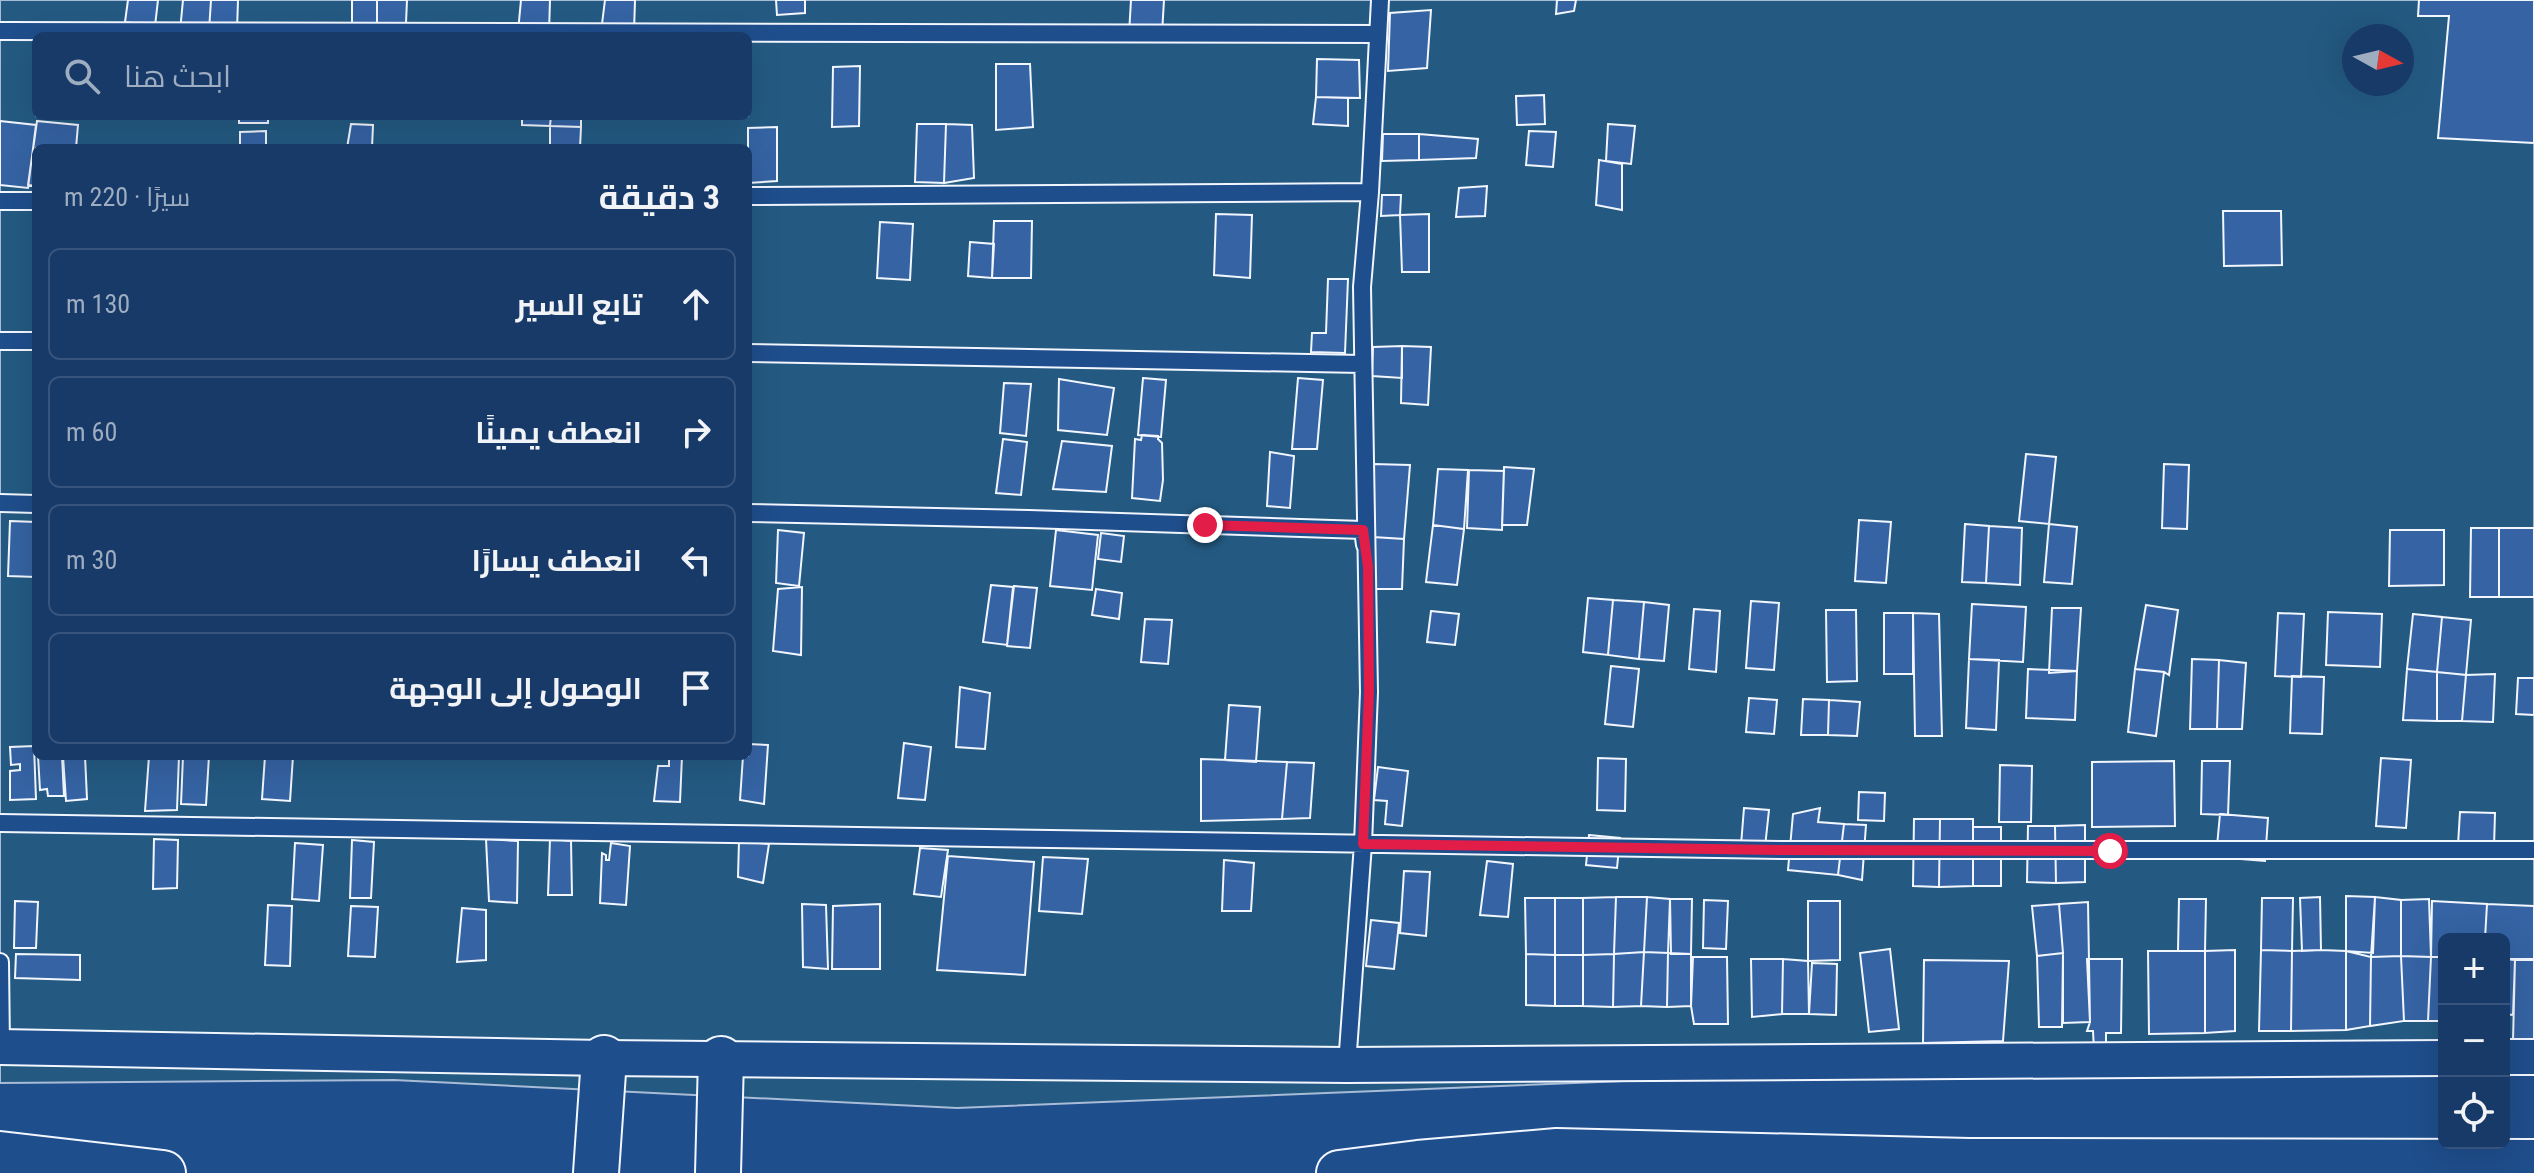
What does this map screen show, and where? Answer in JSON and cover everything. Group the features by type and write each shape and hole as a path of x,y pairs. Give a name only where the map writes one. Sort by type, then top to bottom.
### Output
{"main road":[{"path":"596,1173 604,1058"},
{"path":"718,1173 721,1059"},
{"path":"1341,1173 1557,1151 1969,1161 2534,1162"},
{"path":"0,1154 84,1169 163,1173"}],"street":[{"path":"0,1047 604,1058 1347,1065 2438,1058"},
{"path":"2510,1057 2534,1057"}],"lane":[{"path":"1347,1065 1363,844 1369,692 1362,287 1380,0"},
{"path":"0,31 459,32"},
{"path":"752,33 1378,34"},
{"path":"752,196 1370,192"},
{"path":"0,201 32,201"},
{"path":"0,341 32,341"},
{"path":"752,353 1362,364"},
{"path":"0,503 32,504"},
{"path":"752,513 1363,530 1368,567"},
{"path":"0,823 1781,850 2534,850"},
{"path":"0,962 0,1047"}],"shaded area":[{"path":"0,0 2534,0 2534,1044 2510,1045 2510,933 2438,933 2438,1048 957,1108 394,1080 0,1083"}],"building":[{"path":"128,0 158,0 155,26 125,22"},
{"path":"183,0 211,0 209,31 180,31"},
{"path":"211,0 238,0 237,31 209,31"},
{"path":"352,0 377,0 377,32 352,32"},
{"path":"377,0 407,0 406,23 377,32"},
{"path":"521,0 550,0 549,32 518,32"},
{"path":"605,0 635,0 634,32 601,32"},
{"path":"776,0 805,0 805,13 777,15"},
{"path":"1131,0 1164,0 1162,34 1129,34"},
{"path":"1557,0 1576,0 1574,11 1556,14"},
{"path":"2419,0 2534,0 2534,143 2438,138 2449,16 2418,16"},
{"path":"1431,10 1427,68 1388,71 1390,13"},
{"path":"1317,59 1359,60 1360,98 1316,97"},
{"path":"996,64 1030,64 1033,127 996,130"},
{"path":"860,66 859,126 832,127 833,67"},
{"path":"1544,95 1545,124 1517,125 1516,96"},
{"path":"1316,97 1348,98 1348,126 1313,124"},
{"path":"239,120 268,120 268,123 239,123"},
{"path":"522,120 551,120 550,126 522,125"},
{"path":"551,120 581,120 581,127 550,126"},
{"path":"0,121 36,125 28,188 0,185"},
{"path":"37,121 78,125 76,144 34,144"},
{"path":"351,124 373,125 372,144 348,144"},
{"path":"917,124 946,124 944,183 915,182"},
{"path":"946,124 972,125 974,178 944,183"},
{"path":"1608,124 1635,126 1631,164 1606,161"},
{"path":"550,126 581,127 580,144 550,144"},
{"path":"777,127 777,181 752,183 752,144 748,144 748,128"},
{"path":"266,131 266,144 240,144 240,132"},
{"path":"1529,131 1556,132 1553,167 1526,165"},
{"path":"1383,134 1419,134 1419,160 1382,161"},
{"path":"1419,134 1478,139 1476,158 1419,160"},
{"path":"32,157 32,186 28,185"},
{"path":"1599,160 1622,164 1622,210 1596,205"},
{"path":"1487,186 1485,216 1456,217 1459,188"},
{"path":"1382,195 1401,195 1400,215 1381,216"},
{"path":"2223,211 2281,211 2282,265 2224,266"},
{"path":"1216,214 1252,215 1250,278 1214,275"},
{"path":"1429,214 1429,272 1402,272 1400,215"},
{"path":"994,221 1032,221 1031,278 992,278"},
{"path":"880,222 913,224 910,280 877,278"},
{"path":"970,242 994,244 992,278 968,276"},
{"path":"1328,279 1348,279 1345,353 1311,352 1312,333 1326,333"},
{"path":"1402,346 1431,347 1428,405 1401,403"},
{"path":"1402,346 1402,378 1372,376 1373,347"},
{"path":"1143,378 1166,380 1161,437 1138,435"},
{"path":"1298,378 1323,380 1317,449 1292,449"},
{"path":"1059,379 1114,388 1107,435 1058,430"},
{"path":"1004,383 1031,384 1026,436 1000,433"},
{"path":"1142,435 1158,436 1162,443 1160,501 1132,498 1135,439 1141,440"},
{"path":"1003,439 1027,442 1021,495 996,493"},
{"path":"1062,441 1112,446 1106,492 1053,489"},
{"path":"1270,452 1294,456 1290,508 1267,506"},
{"path":"2026,454 2056,457 2049,524 2019,521"},
{"path":"1373,464 1410,465 1404,539 1373,537"},
{"path":"2164,464 2189,465 2187,529 2162,528"},
{"path":"1504,467 1534,469 1527,525 1502,525"},
{"path":"1438,469 1468,470 1464,529 1433,525"},
{"path":"1469,470 1504,471 1502,530 1467,528"},
{"path":"1859,520 1891,522 1886,583 1855,581"},
{"path":"10,521 32,522 32,577 8,576"},
{"path":"1965,524 1989,526 1986,583 1962,582"},
{"path":"2049,524 2077,527 2072,584 2044,582"},
{"path":"1433,525 1464,529 1457,585 1426,582"},
{"path":"1989,526 2022,528 2020,585 1986,583"},
{"path":"2471,528 2499,528 2499,597 2470,597"},
{"path":"2499,528 2534,528 2534,597 2499,597"},
{"path":"778,530 804,533 799,586 776,583"},
{"path":"1056,530 1098,535 1092,590 1050,586"},
{"path":"2390,530 2444,530 2444,585 2389,586"},
{"path":"1101,533 1124,536 1121,562 1098,559"},
{"path":"1373,537 1404,539 1402,589 1371,589"},
{"path":"991,585 1013,587 1007,645 983,642"},
{"path":"1014,586 1037,588 1030,648 1007,646"},
{"path":"802,587 801,655 773,651 778,589"},
{"path":"1096,589 1122,593 1119,619 1092,615"},
{"path":"1588,598 1613,600 1608,655 1583,652"},
{"path":"1613,600 1644,602 1639,659 1608,655"},
{"path":"1751,601 1779,603 1774,670 1746,668"},
{"path":"1644,602 1669,605 1664,661 1639,659"},
{"path":"1972,604 2026,607 2023,662 1969,659"},
{"path":"2146,605 2178,610 2169,675 2135,669"},
{"path":"2052,608 2081,608 2077,671 2049,673"},
{"path":"1694,609 1720,611 1716,672 1689,669"},
{"path":"1826,610 1856,610 1857,681 1827,682"},
{"path":"1431,611 1459,614 1455,645 1427,642"},
{"path":"2328,612 2382,614 2380,667 2326,665"},
{"path":"1884,613 1913,613 1913,674 1884,674"},
{"path":"1913,613 1939,614 1942,736 1915,736"},
{"path":"2278,613 2304,614 2301,677 2275,676"},
{"path":"2413,614 2442,617 2437,672 2407,669"},
{"path":"2442,617 2471,620 2466,675 2437,672"},
{"path":"1145,619 1172,620 1168,664 1141,662"},
{"path":"1969,659 1999,660 1996,730 1966,728"},
{"path":"2192,659 2219,660 2217,729 2190,729"},
{"path":"2219,660 2246,663 2242,729 2217,729"},
{"path":"1611,666 1639,669 1633,727 1605,724"},
{"path":"2028,669 2077,671 2075,720 2026,718"},
{"path":"2135,669 2164,672 2156,736 2128,732"},
{"path":"2407,669 2437,672 2437,721 2403,720"},
{"path":"2437,672 2466,675 2462,721 2437,721"},
{"path":"2495,674 2493,722 2462,721 2466,675"},
{"path":"2292,676 2324,677 2322,734 2290,733"},
{"path":"2518,678 2534,678 2534,715 2516,714"},
{"path":"960,687 990,693 985,749 956,747"},
{"path":"1749,698 1777,700 1774,734 1746,732"},
{"path":"1803,699 1829,700 1828,735 1801,735"},
{"path":"1829,700 1860,702 1857,736 1828,735"},
{"path":"1229,705 1260,707 1256,762 1225,760"},
{"path":"904,743 931,747 925,800 898,798"},
{"path":"752,744 768,745 764,804 740,800 743,760 752,760"},
{"path":"32,746 36,799 10,800 10,771 20,770 20,764 11,765 10,747"},
{"path":"1598,758 1626,759 1625,811 1597,810"},
{"path":"2381,758 2411,760 2406,828 2376,826"},
{"path":"1201,759 1287,762 1282,819 1201,821"},
{"path":"38,760 62,760 64,796 48,796 47,789 40,790"},
{"path":"63,760 85,760 87,799 66,801"},
{"path":"149,760 179,760 177,810 145,811"},
{"path":"183,760 209,760 206,805 181,804"},
{"path":"265,760 293,760 290,801 262,799"},
{"path":"669,760 682,760 680,802 654,801 658,766 669,766"},
{"path":"2174,761 2175,826 2092,827 2092,762"},
{"path":"2202,761 2230,761 2228,815 2201,814"},
{"path":"1287,762 1314,763 1310,818 1282,819"},
{"path":"2000,765 2032,766 2031,822 1999,822"},
{"path":"1378,767 1408,771 1402,826 1385,824 1387,801 1374,800"},
{"path":"1859,792 1885,793 1884,821 1858,820"},
{"path":"1744,808 1769,810 1765,847 1741,845"},
{"path":"1820,808 1818,822 1844,824 1838,875 1788,870 1793,814"},
{"path":"2460,812 2495,813 2494,847 2458,845"},
{"path":"2220,814 2268,818 2265,861 2216,857"},
{"path":"1914,819 1940,819 1939,887 1913,886"},
{"path":"1940,819 1973,819 1973,886 1939,887"},
{"path":"1844,824 1866,825 1862,880 1838,875"},
{"path":"2085,825 2085,882 2056,883 2055,826"},
{"path":"2028,826 2055,826 2056,883 2027,882"},
{"path":"1973,827 2001,827 2001,886 1973,886"},
{"path":"1589,835 1620,838 1617,868 1586,865"},
{"path":"154,839 178,840 177,888 153,889"},
{"path":"486,839 518,841 517,903 489,901"},
{"path":"550,839 571,841 572,895 548,895"},
{"path":"352,840 374,842 371,898 350,898"},
{"path":"739,841 769,844 763,883 738,877"},
{"path":"295,843 323,845 319,901 292,899"},
{"path":"611,843 630,846 626,905 600,903 602,853 609,860"},
{"path":"920,848 948,850 941,897 914,894"},
{"path":"948,856 1034,862 1025,975 937,970"},
{"path":"1043,857 1088,859 1082,914 1039,911"},
{"path":"1224,860 1254,863 1251,911 1222,911"},
{"path":"1487,861 1513,864 1508,917 1480,915"},
{"path":"1404,871 1430,872 1426,936 1400,933"},
{"path":"2346,896 2375,897 2373,953 2346,951"},
{"path":"1616,897 1647,897 1644,952 1614,954"},
{"path":"1616,897 1614,954 1583,955 1583,898"},
{"path":"1647,897 1670,899 1668,953 1644,952"},
{"path":"2320,897 2321,950 2302,951 2300,898"},
{"path":"2375,897 2401,900 2401,956 2371,957"},
{"path":"1525,898 1555,898 1555,955 1526,954"},
{"path":"1555,898 1583,898 1583,955 1555,955"},
{"path":"2262,898 2293,898 2292,951 2261,950"},
{"path":"1670,899 1692,899 1691,954 1671,954"},
{"path":"2179,899 2206,899 2205,951 2178,951"},
{"path":"2429,899 2431,957 2401,956 2401,900"},
{"path":"1704,900 1728,901 1726,949 1703,948"},
{"path":"15,901 38,902 36,948 14,948"},
{"path":"1808,901 1840,901 1840,960 1808,961"},
{"path":"2432,901 2487,904 2485,933 2438,933 2438,957 2431,957"},
{"path":"2088,902 2090,1022 2063,1023 2059,904"},
{"path":"802,904 826,905 828,969 803,967"},
{"path":"880,904 880,969 832,969 833,906"},
{"path":"2059,904 2063,953 2037,956 2032,906"},
{"path":"2487,904 2534,906 2534,959 2510,959 2510,933 2485,933"},
{"path":"268,905 292,906 290,966 265,965"},
{"path":"351,906 378,907 375,957 348,956"},
{"path":"462,908 486,910 486,960 457,962"},
{"path":"1371,920 1399,923 1394,969 1366,966"},
{"path":"1890,949 1899,1029 1869,1032 1860,953"},
{"path":"2235,950 2235,1031 2205,1033 2205,951"},
{"path":"2261,950 2292,951 2291,1031 2259,1031"},
{"path":"2148,951 2205,951 2205,1033 2149,1034"},
{"path":"2292,951 2346,951 2346,1030 2291,1031"},
{"path":"2346,951 2371,957 2370,1026 2346,1030"},
{"path":"1644,952 1668,953 1667,1007 1641,1006"},
{"path":"1644,952 1641,1006 1613,1007 1614,954"},
{"path":"1668,953 1691,954 1691,1006 1667,1007"},
{"path":"2063,953 2062,1027 2039,1027 2037,956"},
{"path":"16,954 80,955 80,980 15,978"},
{"path":"1526,954 1555,955 1555,1006 1526,1005"},
{"path":"1614,954 1613,1007 1583,1006 1583,955"},
{"path":"1555,955 1583,955 1583,1006 1555,1006"},
{"path":"2401,956 2431,957 2428,1021 2404,1021"},
{"path":"2401,956 2404,1021 2370,1026 2371,957"},
{"path":"1693,957 1727,957 1728,1024 1694,1024 1691,1006"},
{"path":"2431,957 2438,957 2438,1021 2428,1021"},
{"path":"1751,959 1783,959 1782,1014 1752,1017"},
{"path":"1783,959 1808,961 1809,1014 1782,1014"},
{"path":"2087,959 2122,959 2121,1033 2106,1033 2106,1050 2094,1050 2093,1031 2087,1031 2090,1022"},
{"path":"1924,960 2009,961 2003,1041 1923,1043"},
{"path":"2510,960 2515,960 2513,1015 2510,1015"},
{"path":"2515,960 2534,960 2534,1042 2513,1041"},
{"path":"1812,963 1837,964 1836,1015 1809,1014"}],"route":[{"path":"1205,525 1363,530 1368,567 1369,692 1363,844 2110,851"}]}
